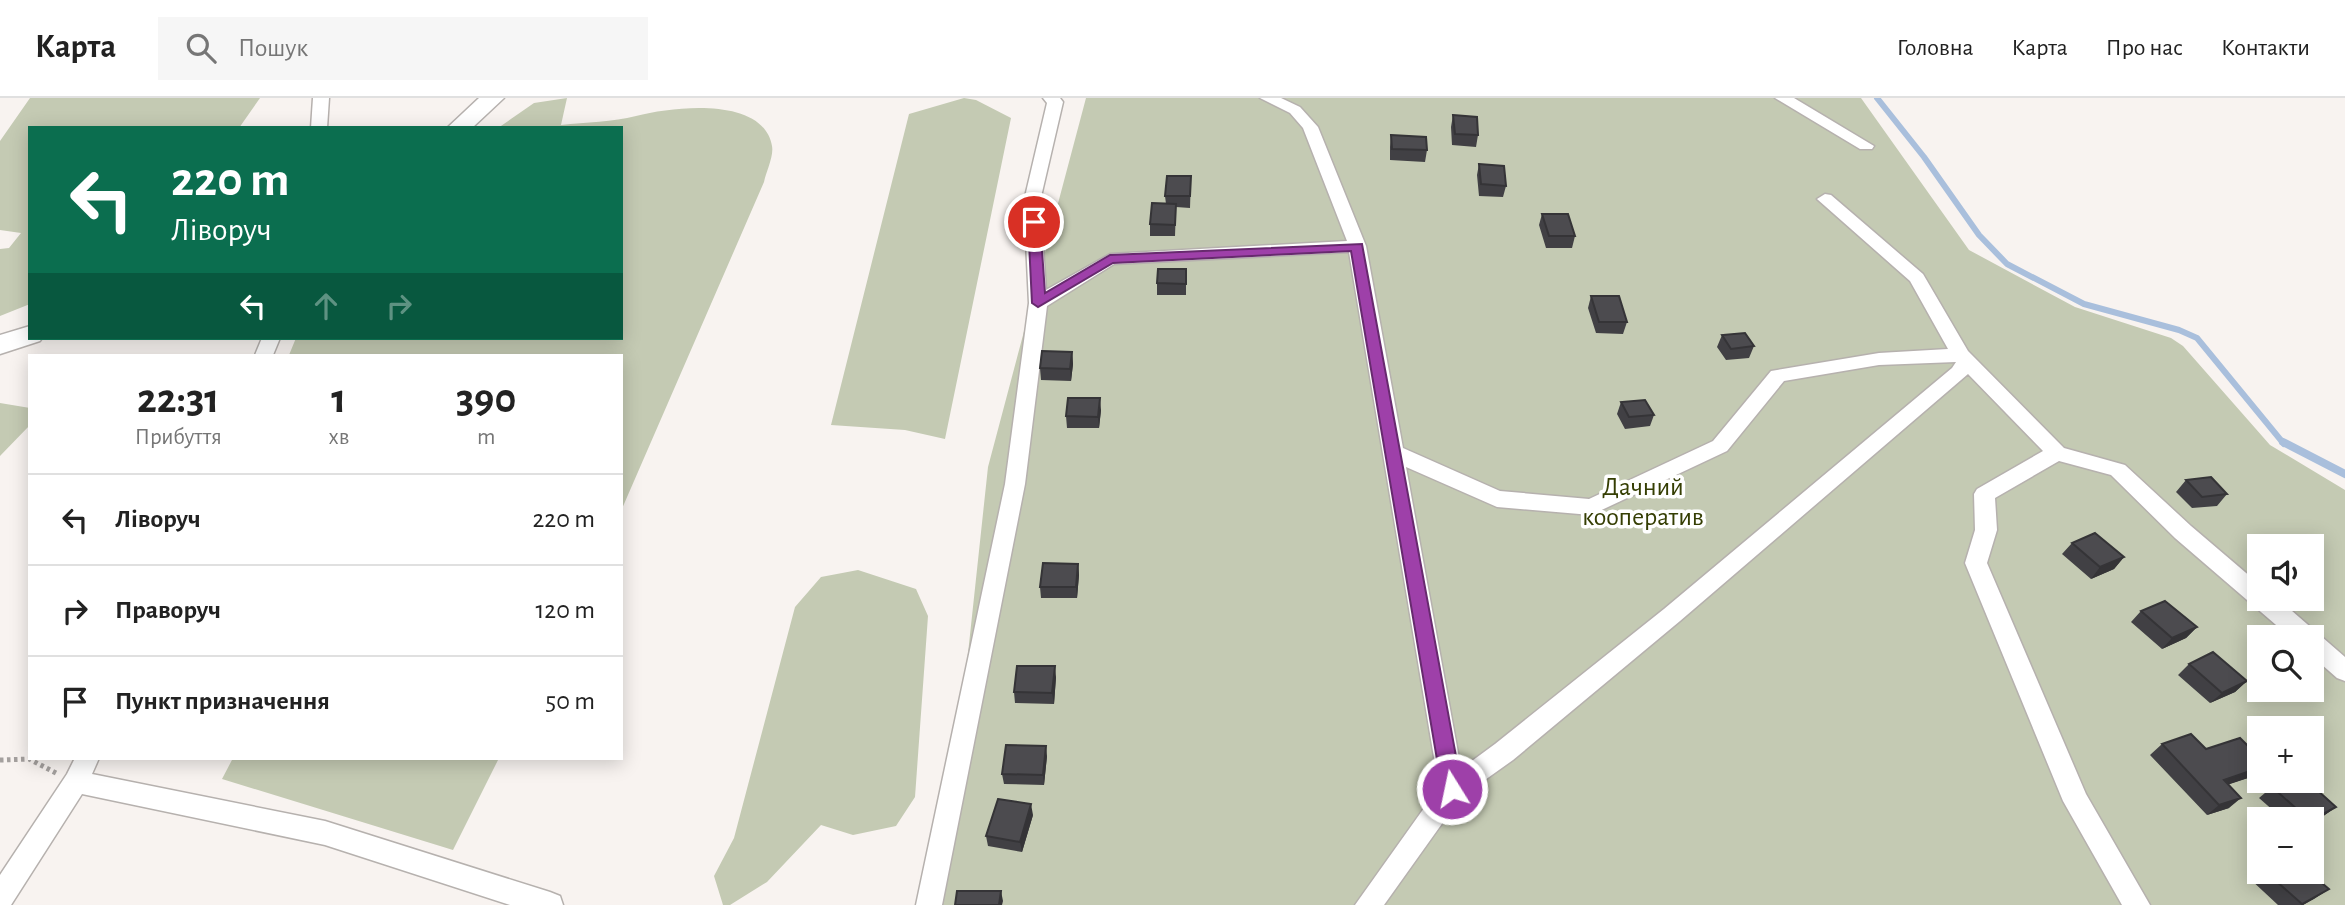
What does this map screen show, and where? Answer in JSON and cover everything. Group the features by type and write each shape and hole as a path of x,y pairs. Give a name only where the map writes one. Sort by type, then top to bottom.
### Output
{"main road":[{"path":"460,126 493,98"},
{"path":"0,345 28,336"}],"street":[{"path":"319,126 321,98"},
{"path":"929,905 1015,484 1038,303 1032,201 1055,103 1051,98"},
{"path":"1268,98 1296,110 1310,127 1357,246 1452,789"},
{"path":"1296,110 1308,98"},
{"path":"1783,98 1866,146"},
{"path":"1825,199 1917,278 1964,358 2057,453 2118,470 2183,532 2247,587"},
{"path":"1038,303 1110,259 1357,246"},
{"path":"1394,453 1497,499 1591,507 1720,446 1778,376 1879,359 1964,358"},
{"path":"1368,905 1452,789 1504,752 1672,615 1959,373 1964,358"},
{"path":"2057,453 1984,494 1986,530 1976,563 2076,801 2137,905"},
{"path":"2275,611 2292,625"},
{"path":"2324,651 2342,665"},
{"path":"0,898 76,782 86,760"},
{"path":"76,782 325,833 550,905"}],"path":[{"path":"0,760 29,760 76,782"}],"green space":[{"path":"30,98 260,98 240,126 28,126 28,305 0,316 0,249 9,248 21,233 0,230 0,141"},
{"path":"567,98 561,125 618,120 674,109 717,109 753,120 766,130 772,146 764,182 623,506 623,354 289,354 295,340 623,340 623,126 501,126 534,103"},
{"path":"964,98 976,100 1011,118 945,439 905,430 831,425 909,114"},
{"name":"Дачний кооператив","path":"1086,98 1861,98 1969,250 2075,307 2171,338 2183,346 2270,445 2345,490 2345,905 941,905 988,467"},
{"path":"0,403 28,408 28,427 0,456"},
{"path":"858,570 916,589 928,616 915,797 896,826 853,835 821,825 767,882 730,905 723,905 714,876 734,838 795,607 821,577"},
{"path":"232,760 498,760 453,850 222,779"}],"building":[{"path":"1453,115 1477,117 1478,135 1455,134"},
{"path":"1391,135 1426,137 1427,150 1392,149"},
{"path":"1479,164 1504,166 1506,186 1481,184"},
{"path":"1167,176 1191,176 1190,196 1165,196"},
{"path":"1152,203 1176,204 1175,225 1150,224"},
{"path":"1542,214 1568,214 1575,236 1549,236"},
{"path":"1158,269 1186,269 1186,284 1157,283"},
{"path":"1591,296 1619,296 1627,322 1599,322"},
{"path":"1745,333 1754,346 1731,349 1722,335"},
{"path":"1042,351 1072,352 1070,369 1040,368"},
{"path":"1068,398 1100,398 1098,417 1066,416"},
{"path":"1645,400 1654,415 1629,417 1621,402"},
{"path":"2211,477 2227,494 2202,497 2186,480"},
{"path":"2095,533 2124,557 2100,567 2072,543"},
{"path":"1043,563 1078,564 1076,587 1040,587"},
{"path":"2165,601 2197,627 2172,638 2141,611"},
{"path":"2213,652 2247,681 2222,693 2189,664"},
{"path":"1017,666 1055,666 1052,693 1014,692"},
{"path":"2191,734 2206,749 2240,738 2247,745 2247,772 2224,780 2241,798 2219,805 2162,744"},
{"path":"1006,745 1046,746 1043,775 1002,774"},
{"path":"2279,793 2320,793 2336,807 2324,814 2324,807 2294,807"},
{"path":"998,799 1031,804 1020,842 986,836"},
{"path":"2280,884 2323,884 2329,889 2302,904"},
{"path":"957,891 1001,891 999,905 955,905"}],"waterway":[{"path":"1877,98 1924,157 1979,235 2007,264 2084,304 2179,330 2197,338 2284,444"},
{"path":"2283,442 2345,474"}],"route":[{"path":"1034,222 1038,303 1110,259 1357,246 1452,789"}]}
